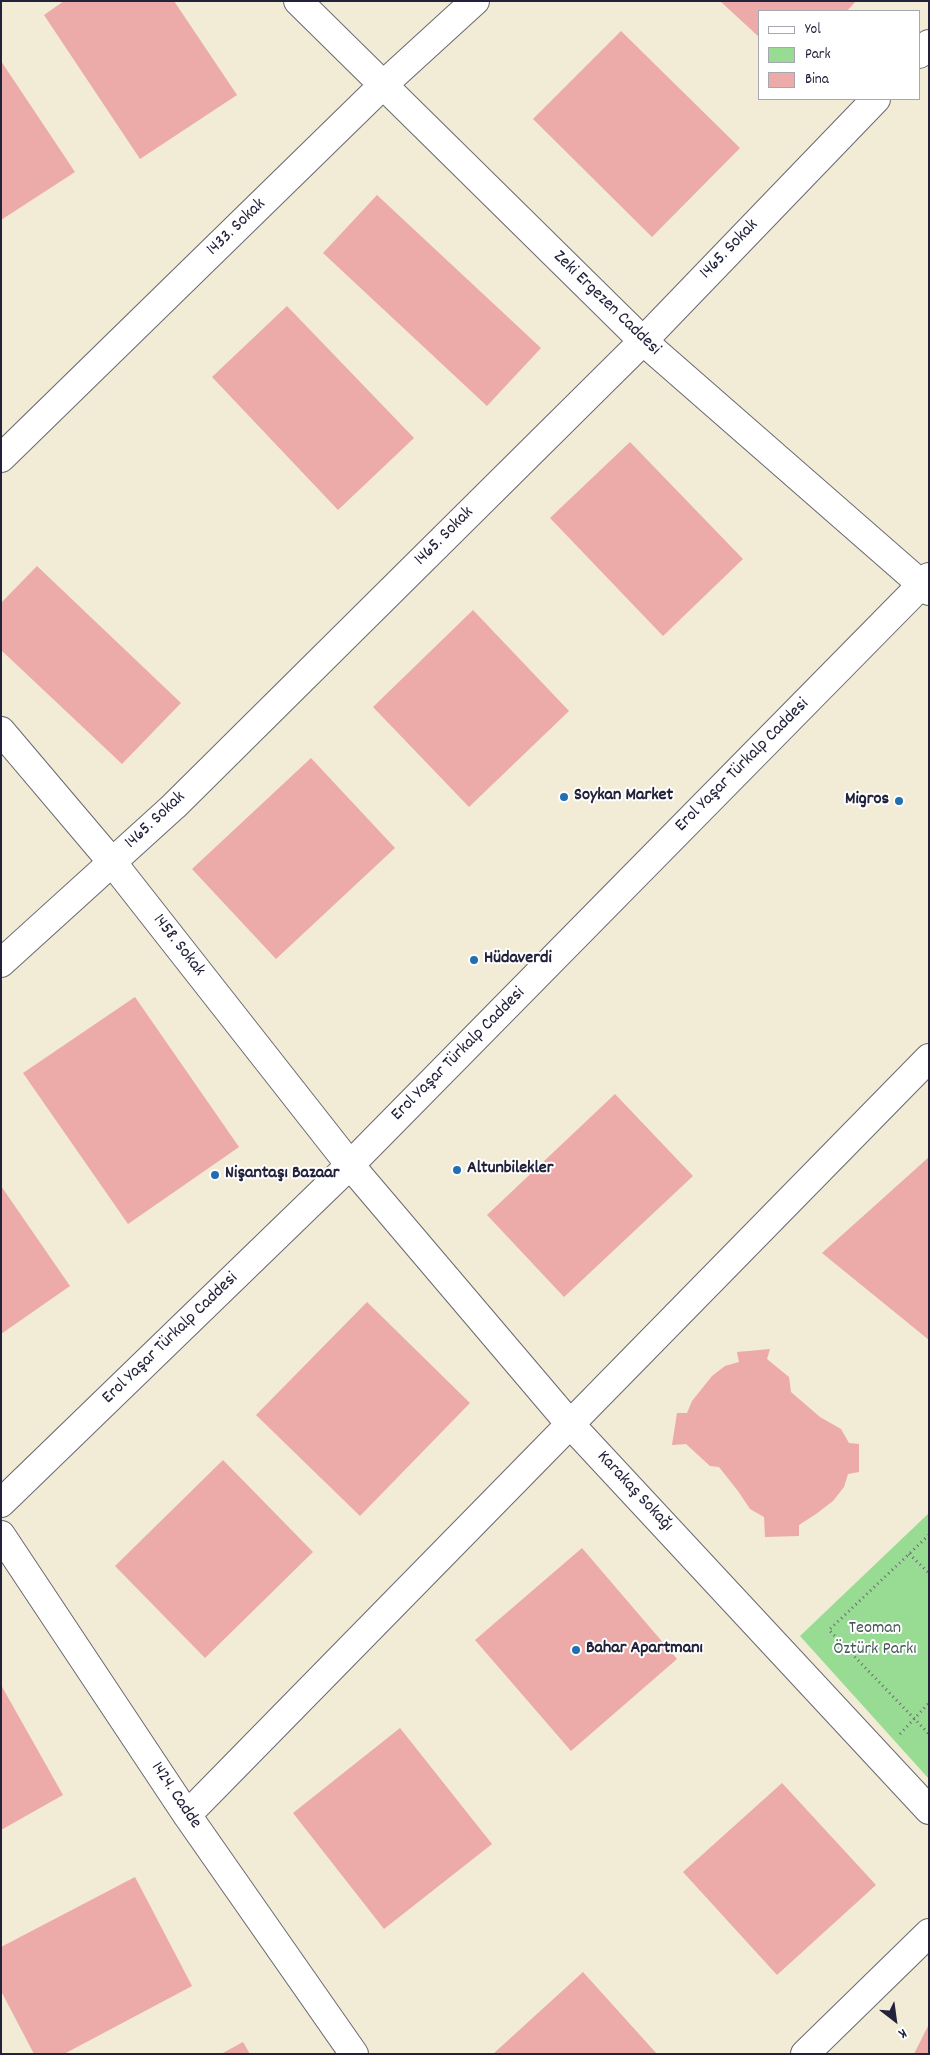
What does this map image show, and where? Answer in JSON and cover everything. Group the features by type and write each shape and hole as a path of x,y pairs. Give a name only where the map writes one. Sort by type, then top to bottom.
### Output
{"street":[{"name":"Zeki Ergezen Caddesi","path":"298,1 642,341 926,585"},
{"name":"1433. Sokak","path":"1,458 383,85 475,1"},
{"path":"920,53 929,44"},
{"name":"1465. Sokak","path":"1,963 174,806 642,341 875,100"},
{"name":"Erol Yaşar Türkalp Caddesi","path":"1,1503 350,1165 926,585"},
{"name":"1458. Sokak","path":"1,732 112,862 350,1165"},
{"path":"187,1815 929,1058"},
{"name":"Karakaş Sokağı","path":"350,1165 570,1424 929,1810"},
{"name":"1424. Cadde","path":"1,1535 187,1815 354,2054"},
{"path":"805,2054 929,1933"}],"path":[{"path":"929,1535 829,1630 929,1734"},
{"path":"909,1554 929,1572"},
{"path":"915,1720 929,1703"}],"green space":[{"name":"Teoman Öztürk Parkı","path":"929,1513 929,1779 800,1636"}],"building":[{"path":"64,1 174,1 237,95 140,159 44,15"},
{"path":"720,1 856,1 848,10 758,10 758,36"},
{"path":"621,31 740,148 652,237 533,119"},
{"path":"1,61 75,172 1,220"},
{"path":"377,195 541,348 487,406 323,253"},
{"path":"287,306 414,438 338,510 212,377"},
{"path":"630,442 743,559 663,636 550,518"},
{"path":"37,566 181,703 122,764 1,650 1,603"},
{"path":"473,610 569,711 469,807 373,707"},
{"path":"311,758 395,848 276,959 192,869"},
{"path":"135,997 239,1147 128,1224 23,1073"},
{"path":"615,1094 693,1176 564,1297 487,1215"},
{"path":"929,1157 929,1340 822,1253"},
{"path":"1,1186 70,1286 1,1334"},
{"path":"367,1302 470,1403 360,1516 256,1415"},
{"path":"770,1349 767,1359 789,1377 791,1392 820,1417 841,1429 849,1443 859,1444 859,1472 848,1474 844,1487 833,1501 799,1525 799,1536 765,1537 764,1517 750,1509 719,1467 710,1466 686,1444 672,1445 677,1413 687,1413 692,1401 712,1376 725,1366 739,1362 737,1352"},
{"path":"223,1460 313,1552 205,1658 115,1566"},
{"name":"Bahar Apartmanı","path":"582,1548 677,1659 571,1751 475,1640"},
{"path":"1,1685 63,1795 1,1830"},
{"path":"400,1728 492,1844 384,1929 293,1813"},
{"path":"782,1783 876,1885 777,1975 683,1872"},
{"path":"135,1877 192,1986 64,2054 34,2054 1,1991 1,1947"},
{"path":"583,1972 657,2054 493,2054"},
{"path":"929,2024 929,2054 914,2054"},
{"path":"243,2042 250,2054 221,2054"}],"place":[{"name":"Soykan Market","path":"564,797"},
{"name":"Migros","path":"899,801"},
{"name":"Hüdaverdi","path":"474,960"},
{"name":"Altunbilekler","path":"457,1170"},
{"name":"Nişantaşı Bazaar","path":"215,1175"},
{"name":"Bahar Apartmanı","path":"576,1650"}]}
